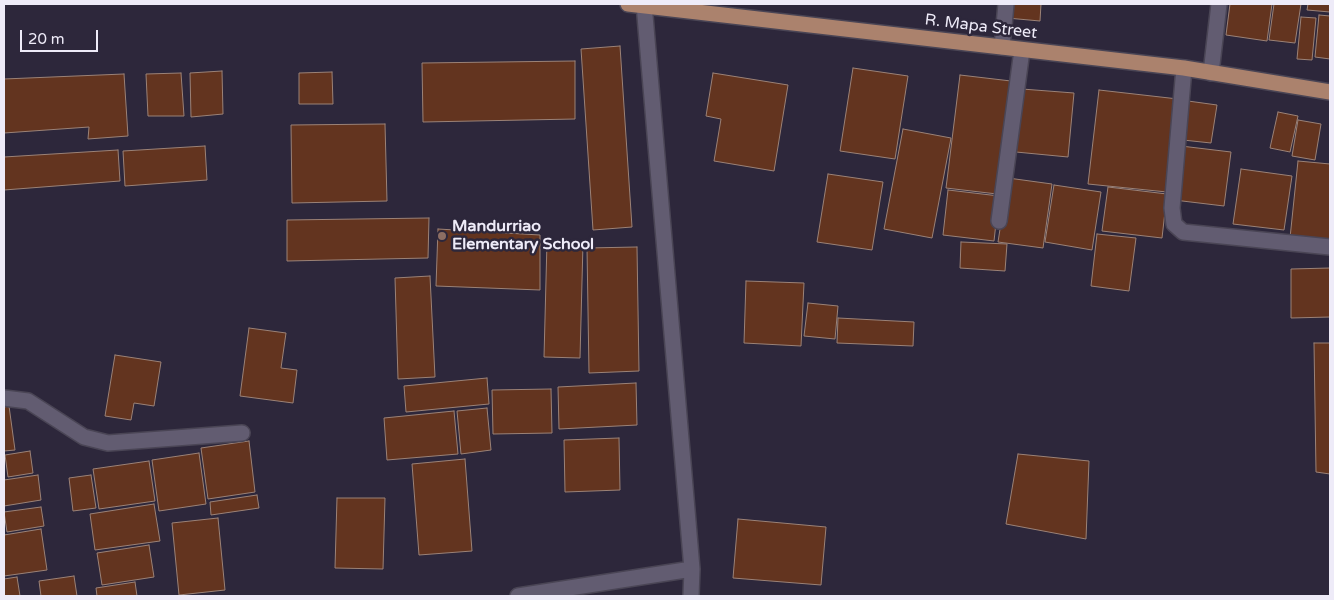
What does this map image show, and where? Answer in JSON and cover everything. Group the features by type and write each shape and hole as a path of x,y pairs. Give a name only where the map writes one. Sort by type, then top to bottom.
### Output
{"main road":[{"name":"R. Mapa Street","path":"628,4 644,4 1184,68 1330,92"}],"street":[{"path":"644,4 692,568 691,596"},
{"path":"1002,47 1006,4"},
{"path":"1211,73 1219,4"},
{"path":"999,221 1022,50"},
{"path":"1184,68 1172,208 1174,224 1183,232 1330,247"},
{"path":"4,398 28,401 84,437 108,442 242,433"},
{"path":"518,596 692,568"}],"building":[{"path":"1008,4 1041,4 1040,21 1007,18"},
{"path":"1230,4 1272,4 1267,41 1226,35"},
{"path":"1274,4 1301,4 1295,43 1269,40"},
{"path":"1308,4 1330,4 1330,12 1307,10"},
{"path":"1319,15 1330,16 1330,59 1315,57"},
{"path":"1301,17 1316,18 1312,60 1297,59"},
{"path":"620,46 632,227 593,230 581,49"},
{"path":"575,61 575,119 423,122 422,63"},
{"path":"853,68 908,76 895,159 840,151"},
{"path":"222,71 223,114 191,117 190,73"},
{"path":"332,72 333,104 299,104 299,73"},
{"path":"181,73 184,116 148,116 146,74"},
{"path":"713,73 788,85 774,171 714,161 721,119 706,116"},
{"path":"124,74 128,136 88,139 89,127 4,133 4,79"},
{"path":"960,75 1011,81 997,194 946,188"},
{"path":"1022,89 1074,93 1068,157 1016,152"},
{"path":"1099,90 1178,99 1167,192 1088,184"},
{"path":"1188,101 1217,105 1211,143 1183,140"},
{"path":"1278,112 1298,116 1290,152 1270,148"},
{"path":"1298,120 1321,124 1315,160 1292,156"},
{"path":"385,124 387,201 292,203 291,125"},
{"path":"903,129 951,138 932,238 884,229"},
{"path":"205,146 207,180 125,186 123,151"},
{"path":"1181,146 1231,152 1224,206 1174,200"},
{"path":"118,150 120,181 4,190 4,157"},
{"path":"1298,161 1330,164 1330,242 1290,238"},
{"path":"1241,169 1292,176 1284,230 1233,224"},
{"path":"828,174 883,182 872,250 817,242"},
{"path":"1008,178 1052,184 1043,248 998,242"},
{"path":"1054,185 1101,192 1092,250 1045,242"},
{"path":"1108,187 1167,194 1162,238 1102,231"},
{"path":"948,190 999,196 994,241 943,235"},
{"path":"429,218 428,258 287,261 287,220"},
{"path":"438,229 540,235 540,290 436,286"},
{"path":"1097,234 1136,238 1129,291 1091,286"},
{"path":"547,242 583,243 580,358 544,357"},
{"path":"961,242 1007,244 1005,271 960,268"},
{"path":"637,247 639,371 589,373 587,248"},
{"path":"1330,268 1330,317 1291,318 1291,269"},
{"path":"430,276 435,377 398,379 395,278"},
{"path":"746,281 804,283 801,346 744,343"},
{"path":"808,303 838,306 835,339 804,336"},
{"path":"838,318 914,322 913,346 837,343"},
{"path":"249,328 286,333 281,368 297,370 293,403 240,396"},
{"path":"1314,343 1330,343 1330,474 1316,472"},
{"path":"115,355 161,362 154,406 134,403 131,420 105,416"},
{"path":"487,378 489,404 406,412 404,386"},
{"path":"636,383 637,425 559,429 558,387"},
{"path":"551,389 552,433 493,434 492,390"},
{"path":"9,406 15,450 4,451 4,407"},
{"path":"487,408 491,450 461,454 457,411"},
{"path":"454,411 458,454 387,460 384,418"},
{"path":"619,438 620,490 565,492 564,440"},
{"path":"249,441 255,492 208,499 201,448"},
{"path":"30,451 33,473 8,477 5,455"},
{"path":"199,453 206,504 159,511 152,460"},
{"path":"1018,454 1089,461 1086,539 1006,524"},
{"path":"465,459 472,551 419,555 412,464"},
{"path":"149,461 155,501 99,509 93,469"},
{"path":"38,475 41,500 4,506 4,480"},
{"path":"91,475 96,508 73,511 69,478"},
{"path":"257,495 259,508 211,515 210,502"},
{"path":"337,498 385,498 383,569 335,568"},
{"path":"154,504 160,541 95,550 90,514"},
{"path":"41,507 44,526 7,532 4,512"},
{"path":"218,518 225,590 179,595 172,523"},
{"path":"738,519 826,527 821,585 733,578"},
{"path":"41,529 47,570 4,576 4,535"},
{"path":"149,545 154,577 102,585 97,553"},
{"path":"74,576 77,596 41,596 39,581"},
{"path":"17,577 20,596 4,596 4,579"},
{"path":"135,582 137,596 97,596 96,588"}],"place":[{"name":"Mandurriao Elementary School","path":"442,236"}]}
